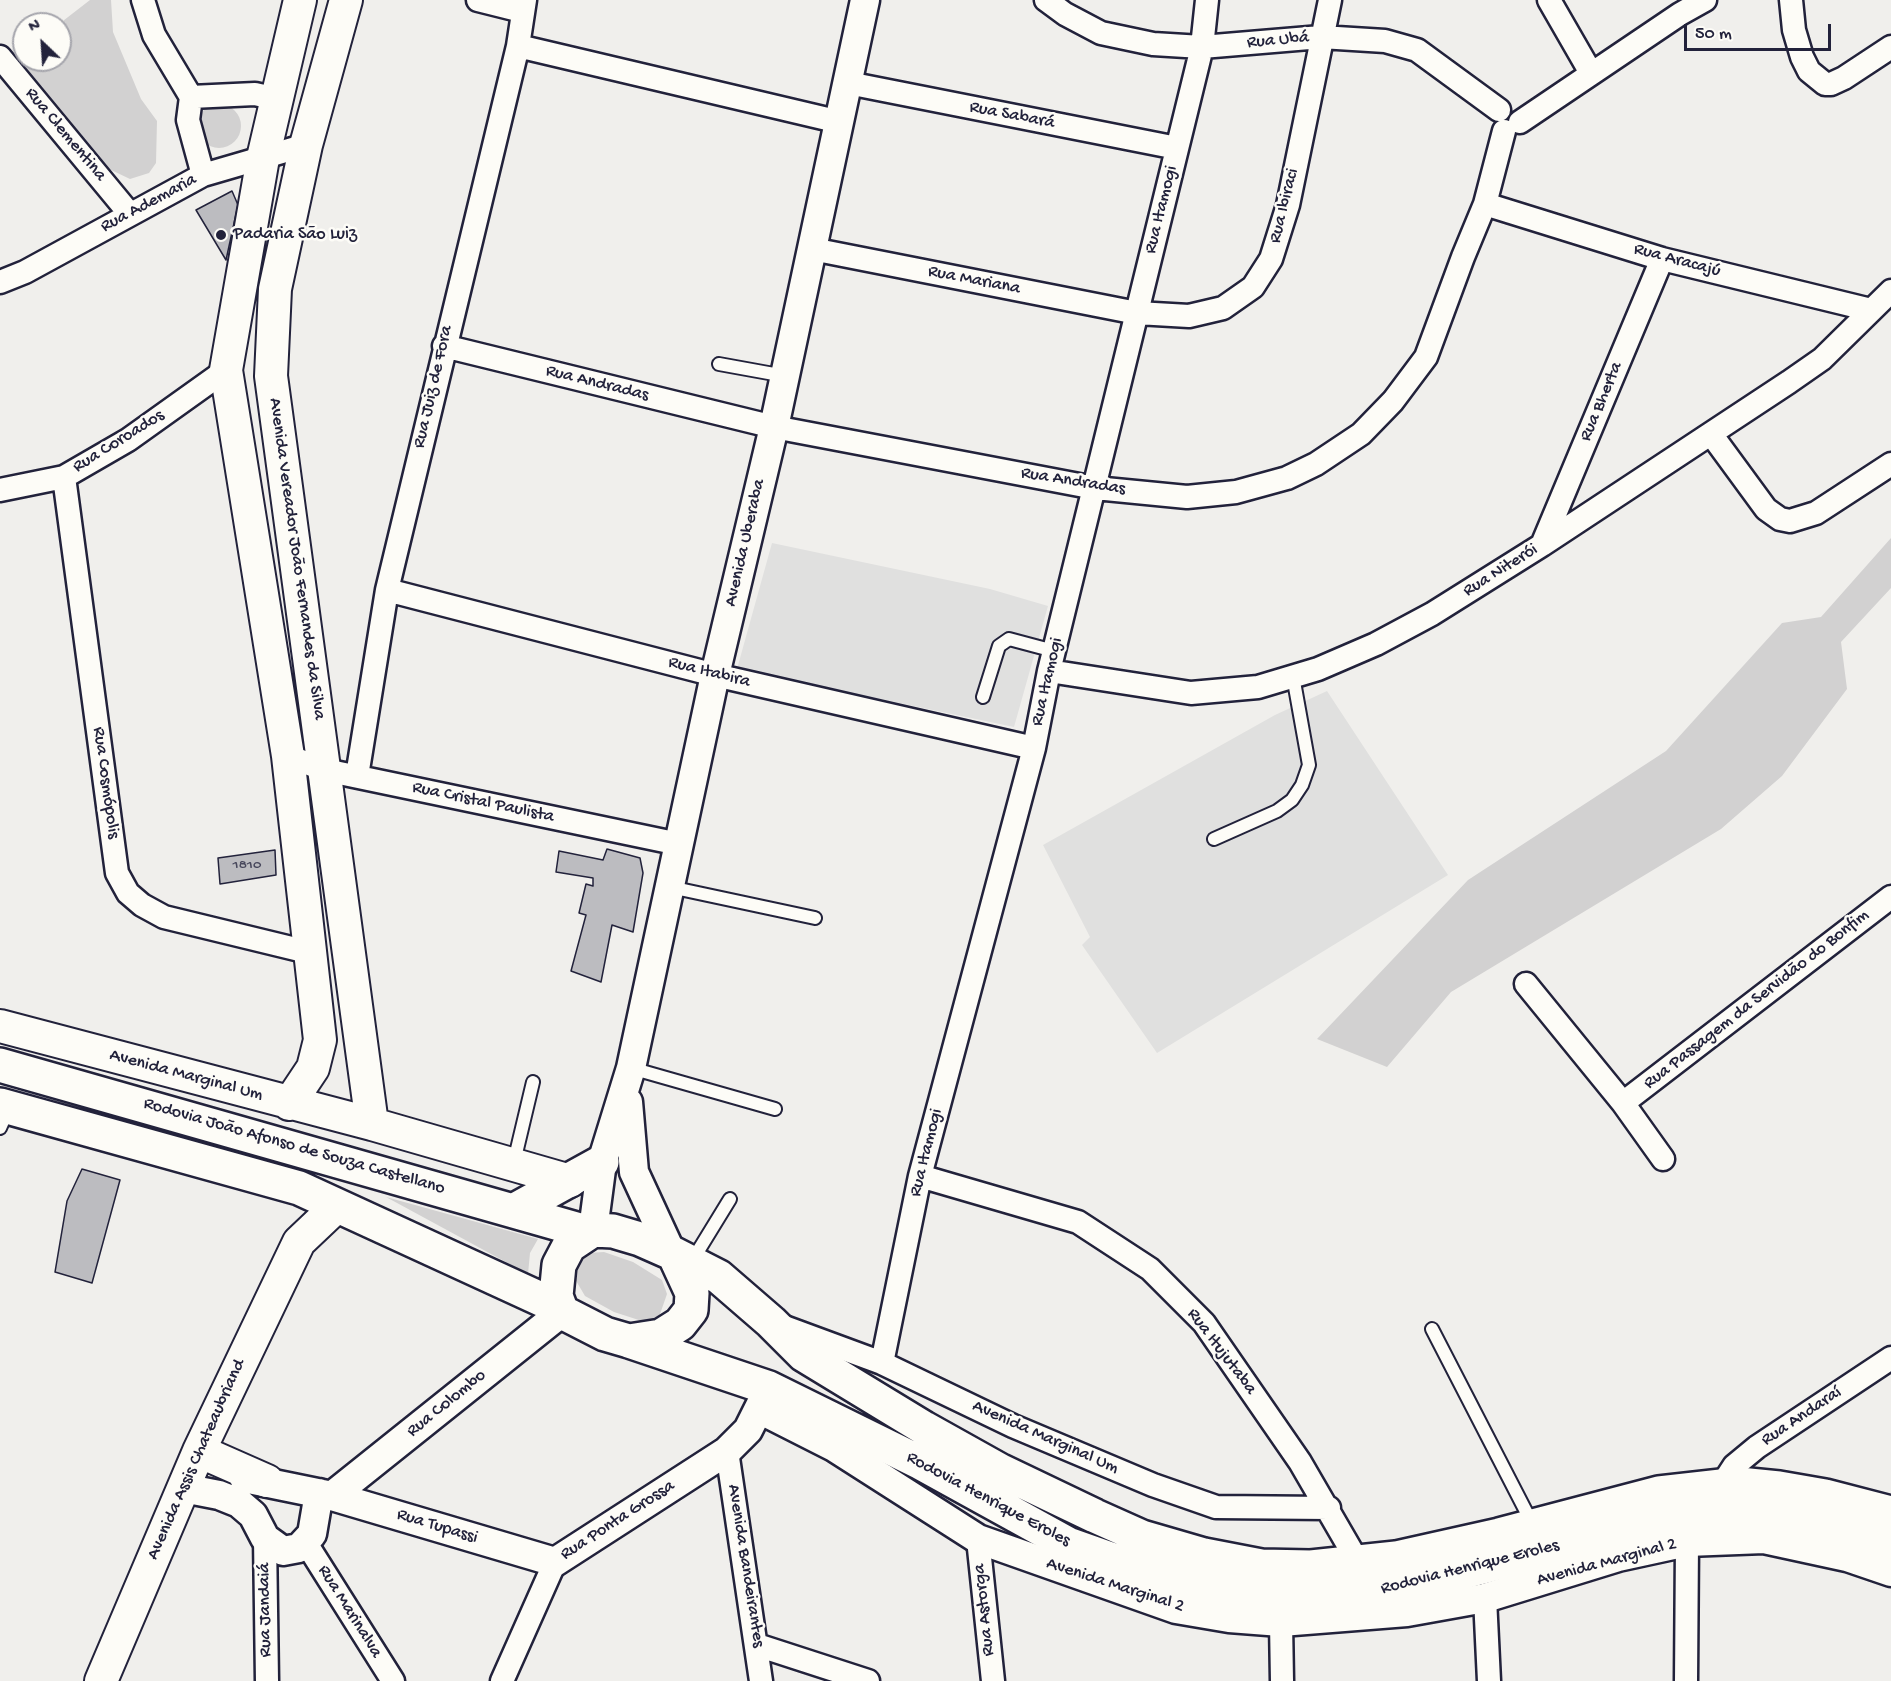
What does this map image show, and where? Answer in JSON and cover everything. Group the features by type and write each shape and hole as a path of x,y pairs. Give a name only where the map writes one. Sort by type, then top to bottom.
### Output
{"main road":[{"name":"Avenida Vereador João Fernandes da Silva","path":"289,1104 313,1068 320,1040 288,756 226,370 263,158 300,0"},
{"name":"Avenida Vereador João Fernandes da Silva","path":"346,0 306,145 275,289 271,376 372,1124"},
{"name":"Avenida Marginal Um","path":"0,1026 289,1104 372,1124 512,1167 570,1182"},
{"name":"Rodovia João Afonso de Souza Castellano","path":"0,1065 590,1231"},
{"name":"Rodovia João Afonso de Souza Castellano","path":"3,1113 299,1188 560,1309"},
{"path":"515,1210 570,1182 602,1162"},
{"name":"Avenida Assis Chateaubriand","path":"299,1188 299,1242"},
{"name":"Avenida Assis Chateaubriand","path":"101,1681 192,1468 299,1242 337,1206"},
{"path":"590,1231 613,1231 679,1255 692,1293 691,1310 680,1324 661,1336 629,1341 605,1334 560,1309 556,1282 560,1265 569,1246 590,1231"},
{"name":"Rodovia Henrique Eroles","path":"679,1255 719,1277 771,1322 804,1355 924,1428 1001,1472 1142,1537 1204,1555 1261,1566 1311,1567 1396,1558 1533,1526 1659,1493 1721,1486 1779,1488 1891,1514"},
{"name":"Rodovia Henrique Eroles","path":"629,1341 921,1464 1068,1544 1136,1568 1213,1590 1272,1598 1380,1592 1415,1586 1576,1542 1678,1521 1732,1514 1786,1517 1891,1542"},
{"path":"192,1468 260,1480"}],"street":[{"path":"143,0 154,35 191,98 188,120 203,175"},
{"path":"478,0 524,6"},
{"name":"Avenida Uberaba","path":"590,1231 602,1162 629,1077 715,675 774,427 866,0"},
{"name":"Rua Ubá","path":"1046,0 1065,14 1101,33 1153,44 1202,48 1321,37 1385,41 1417,51 1508,121"},
{"name":"Rua Itamogi","path":"882,1363 920,1176 1034,748 1052,661 1202,48 1207,0"},
{"name":"Rua Ibiraci","path":"1137,313 1189,316 1223,308 1253,287 1271,258 1288,205 1330,0"},
{"path":"1549,0 1591,73"},
{"path":"1508,121 1591,73 1705,0"},
{"path":"1791,0 1794,30 1802,57 1819,81 1831,84 1891,47"},
{"name":"Rua Juiz de Fora","path":"357,776 387,590 518,46 524,6"},
{"path":"518,46 840,122"},
{"name":"Rua Clementina","path":"0,57 7,76 129,213"},
{"name":"Rua Sabará","path":"848,83 1177,148"},
{"path":"191,98 255,94 277,99"},
{"name":"Rua Andradas","path":"444,346 774,427 1095,488 1187,497 1236,492 1287,478 1316,464 1361,434 1393,401 1426,357 1485,204 1508,121"},
{"name":"Rua Ademaria","path":"0,282 25,272 129,213 203,175 306,145"},
{"name":"Rua Aracajú","path":"1485,204 1662,259 1871,310"},
{"name":"Rua Mariana","path":"812,249 1137,313"},
{"name":"Rua Bherta","path":"1542,545 1662,259"},
{"name":"Rua Niterói","path":"1052,661 1191,693 1258,687 1318,669 1376,644 1432,614 1542,545 1822,359 1891,291"},
{"name":"Rua Coroados","path":"0,490 64,477 128,440 226,370"},
{"path":"1711,434 1766,509 1780,519 1803,519 1891,464"},
{"name":"Rua Cosmópolis","path":"64,477 117,873 128,893 142,905 164,917 312,953"},
{"name":"Rua Itabira","path":"387,590 715,675 1034,748"},
{"name":"Rua Cristal Paulista","path":"288,756 325,770 679,844"},
{"name":"Rua Passagem da Servidão do Bonfim","path":"1623,1103 1891,897"},
{"path":"1526,984 1623,1103 1663,1159"},
{"name":"Avenida Uberaba","path":"629,1077 634,1172 679,1255"},
{"name":"Rua Itujutaba","path":"920,1176 1078,1222 1150,1269 1204,1323 1300,1462 1329,1508 1358,1562"},
{"name":"Rua Colombo","path":"325,1495 560,1309"},
{"name":"Avenida Marginal Um","path":"771,1322 882,1363 1013,1426 1153,1485 1216,1507 1329,1508"},
{"name":"Rua Andaraí","path":"1721,1486 1734,1466 1757,1447 1891,1358"},
{"name":"Rua Ponta Grossa","path":"502,1681 555,1562 727,1451 748,1430 764,1398"},
{"name":"Avenida Marginal 2","path":"764,1398 978,1539 1176,1609 1229,1618 1281,1622 1407,1612 1485,1598 1618,1557 1687,1542 1764,1539 1847,1557 1891,1572"},
{"name":"Avenida Bandeirantes","path":"727,1451 761,1681"},
{"path":"192,1468 219,1494 253,1515 265,1538 283,1551 299,1548 306,1543 312,1534 325,1495"},
{"path":"244,1508 246,1493 260,1480"},
{"name":"Rua Tupassi","path":"260,1480 325,1495 555,1562"},
{"name":"Rua Jandaiá","path":"265,1538 267,1681"},
{"name":"Rua Astorga","path":"978,1539 993,1681"},
{"path":"1686,1681 1687,1542"},
{"name":"Rua Marinalva","path":"306,1543 393,1681"},
{"path":"1485,1598 1489,1681"},
{"path":"1281,1622 1282,1681"},
{"path":"757,1645 868,1681"}],"lane":[{"path":"719,364 785,376"},
{"path":"983,697 999,646 1009,639 1052,661"},
{"path":"1214,839 1277,811 1292,800 1302,785 1308,765 1293,676"},
{"path":"670,887 815,918"},
{"path":"629,1077 775,1109"},
{"path":"512,1167 533,1082"},
{"path":"679,1255 730,1199"},
{"path":"1432,1329 1533,1526"}],"shaded area":[{"path":"90,0 111,0 113,32 141,99 157,121 156,163 149,173 130,179 107,168 75,135 30,72 72,72 72,14"},
{"path":"219,104 228,105 235,110 240,117 240,135 235,142 228,147 219,148 210,147 203,142 198,135 197,126 198,117 203,110 210,105"},
{"path":"1891,538 1891,588 1841,642 1847,689 1782,776 1721,829 1451,992 1387,1067 1317,1039 1468,880 1666,751 1782,623 1821,617"},
{"path":"772,543 990,589 1048,606 1014,727 737,669"},
{"path":"1327,691 1448,875 1157,1053 1082,945 1090,937 1043,845 1275,715"},
{"path":"386,1197 538,1239 530,1253 528,1274"},
{"path":"604,1252 633,1262 662,1280 667,1294 659,1317 645,1322 614,1312 585,1296 575,1279 576,1263 588,1253"}],"building":[{"name":"Padaria São Luiz","path":"232,191 238,205 226,260 196,210"},
{"path":"607,849 640,858 643,873 633,932 612,925 601,982 571,971 586,915 579,913 586,884 593,886 593,878 556,872 559,851 603,860"},
{"path":"275,850 276,875 220,884 218,858"},
{"path":"82,1169 120,1180 92,1283 55,1272 67,1201"}],"place":[{"name":"Padaria São Luiz","path":"221,235"}]}
